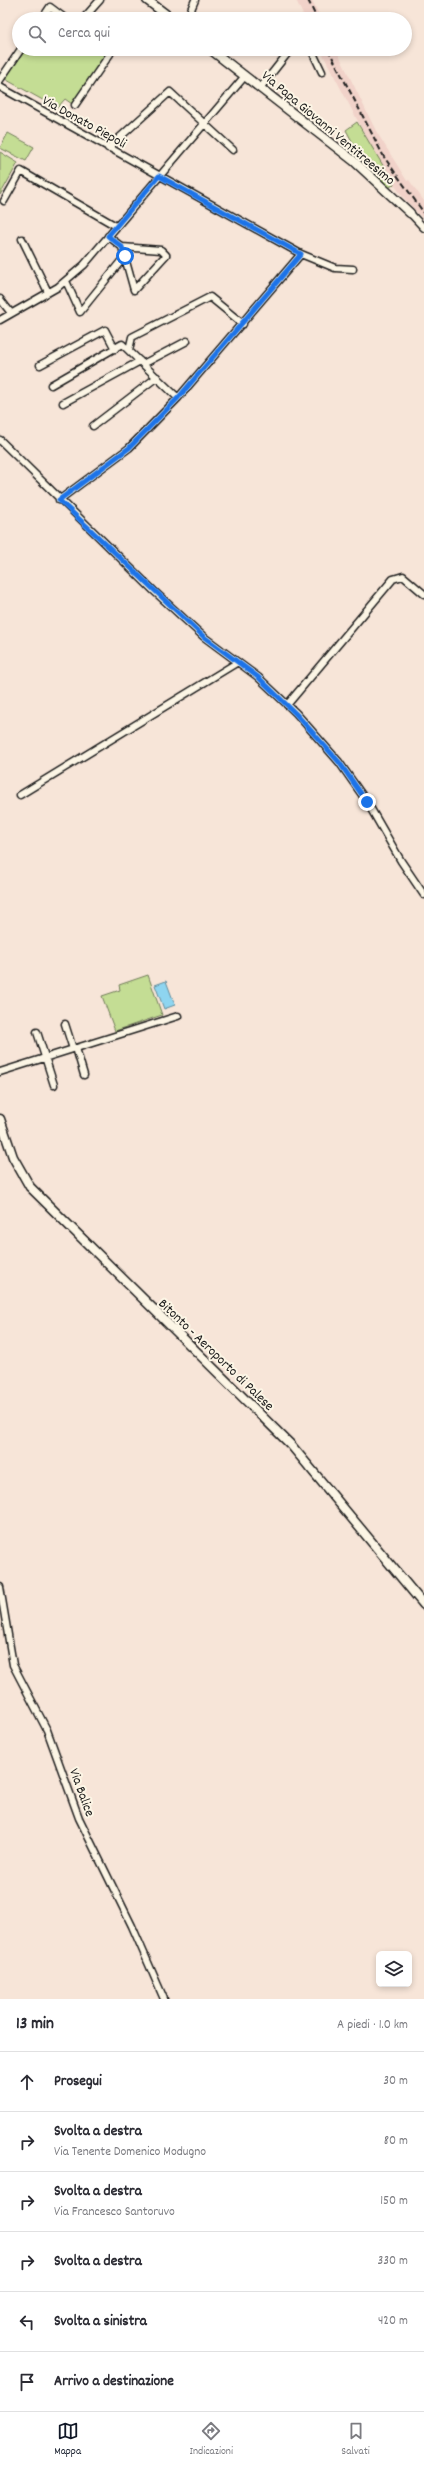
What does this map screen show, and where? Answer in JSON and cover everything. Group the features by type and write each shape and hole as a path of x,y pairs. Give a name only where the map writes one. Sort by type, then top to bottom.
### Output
{"main road":[{"path":"147,0 163,12"},
{"name":"Via Papa Giovanni Ventitreesimo","path":"219,56 261,87 354,161 410,213"},
{"name":"Bitonto - Aeroporto di Palese","path":"0,1119 13,1157 30,1186 291,1445 424,1605"}],"street":[{"path":"89,12 100,0"},
{"path":"190,12 195,0"},
{"path":"47,12 50,7 57,12"},
{"path":"0,80 17,56"},
{"path":"75,105 109,56"},
{"path":"261,87 285,56"},
{"path":"314,56 322,72"},
{"path":"0,320 66,282 84,265 245,76"},
{"name":"Via Donato Piepoli","path":"0,86 108,148 301,254 335,268 353,269"},
{"path":"108,148 170,92 233,150"},
{"path":"4,201 21,171 116,226"},
{"path":"410,213 424,228"},
{"path":"108,236 122,247 130,284 134,290 166,255 161,250 122,247"},
{"path":"22,239 48,292"},
{"path":"59,500 129,448 178,398 244,324 301,254"},
{"path":"66,282 80,312 125,256"},
{"path":"129,350 132,337 210,297 244,324"},
{"path":"0,299 11,313"},
{"path":"40,365 104,330 115,349"},
{"path":"63,403 187,341"},
{"path":"51,385 122,344 178,398"},
{"path":"93,426 157,377"},
{"path":"0,440 59,500 159,596 204,637 258,677 287,705 339,762 367,802 401,861 424,895"},
{"path":"287,705 393,579 403,576 424,594"},
{"path":"20,795 238,662"},
{"path":"0,1072 178,1016"},
{"path":"66,1024 84,1074"},
{"path":"37,1032 54,1085"},
{"name":"Via Balice","path":"0,1587 13,1666 48,1730 79,1818 132,1926 164,1999"}],"shaded area":[{"path":"296,0 312,0 318,12 302,12"},
{"path":"324,56 339,56 376,131 407,181 409,180 424,201 424,220 403,197 383,169"}],"green space":[{"path":"21,56 105,56 72,104 65,99 57,108 5,79"},
{"path":"357,122 394,184 389,188 360,156 346,130"},
{"path":"8,133 34,147 26,161 0,148"},
{"path":"0,152 18,163 0,195"},
{"path":"148,975 162,1015 115,1031 102,996 120,990 119,985"}],"water":[{"path":"166,981 175,1005 164,1009 155,985"}],"railway":[{"path":"308,0 314,12"},
{"path":"332,56 384,157 424,213"}],"route":[{"path":"125,256 122,247 108,236 159,176 301,254 244,324 178,398 129,448 59,500 204,637 258,677 296,714 339,762 367,802"}]}
